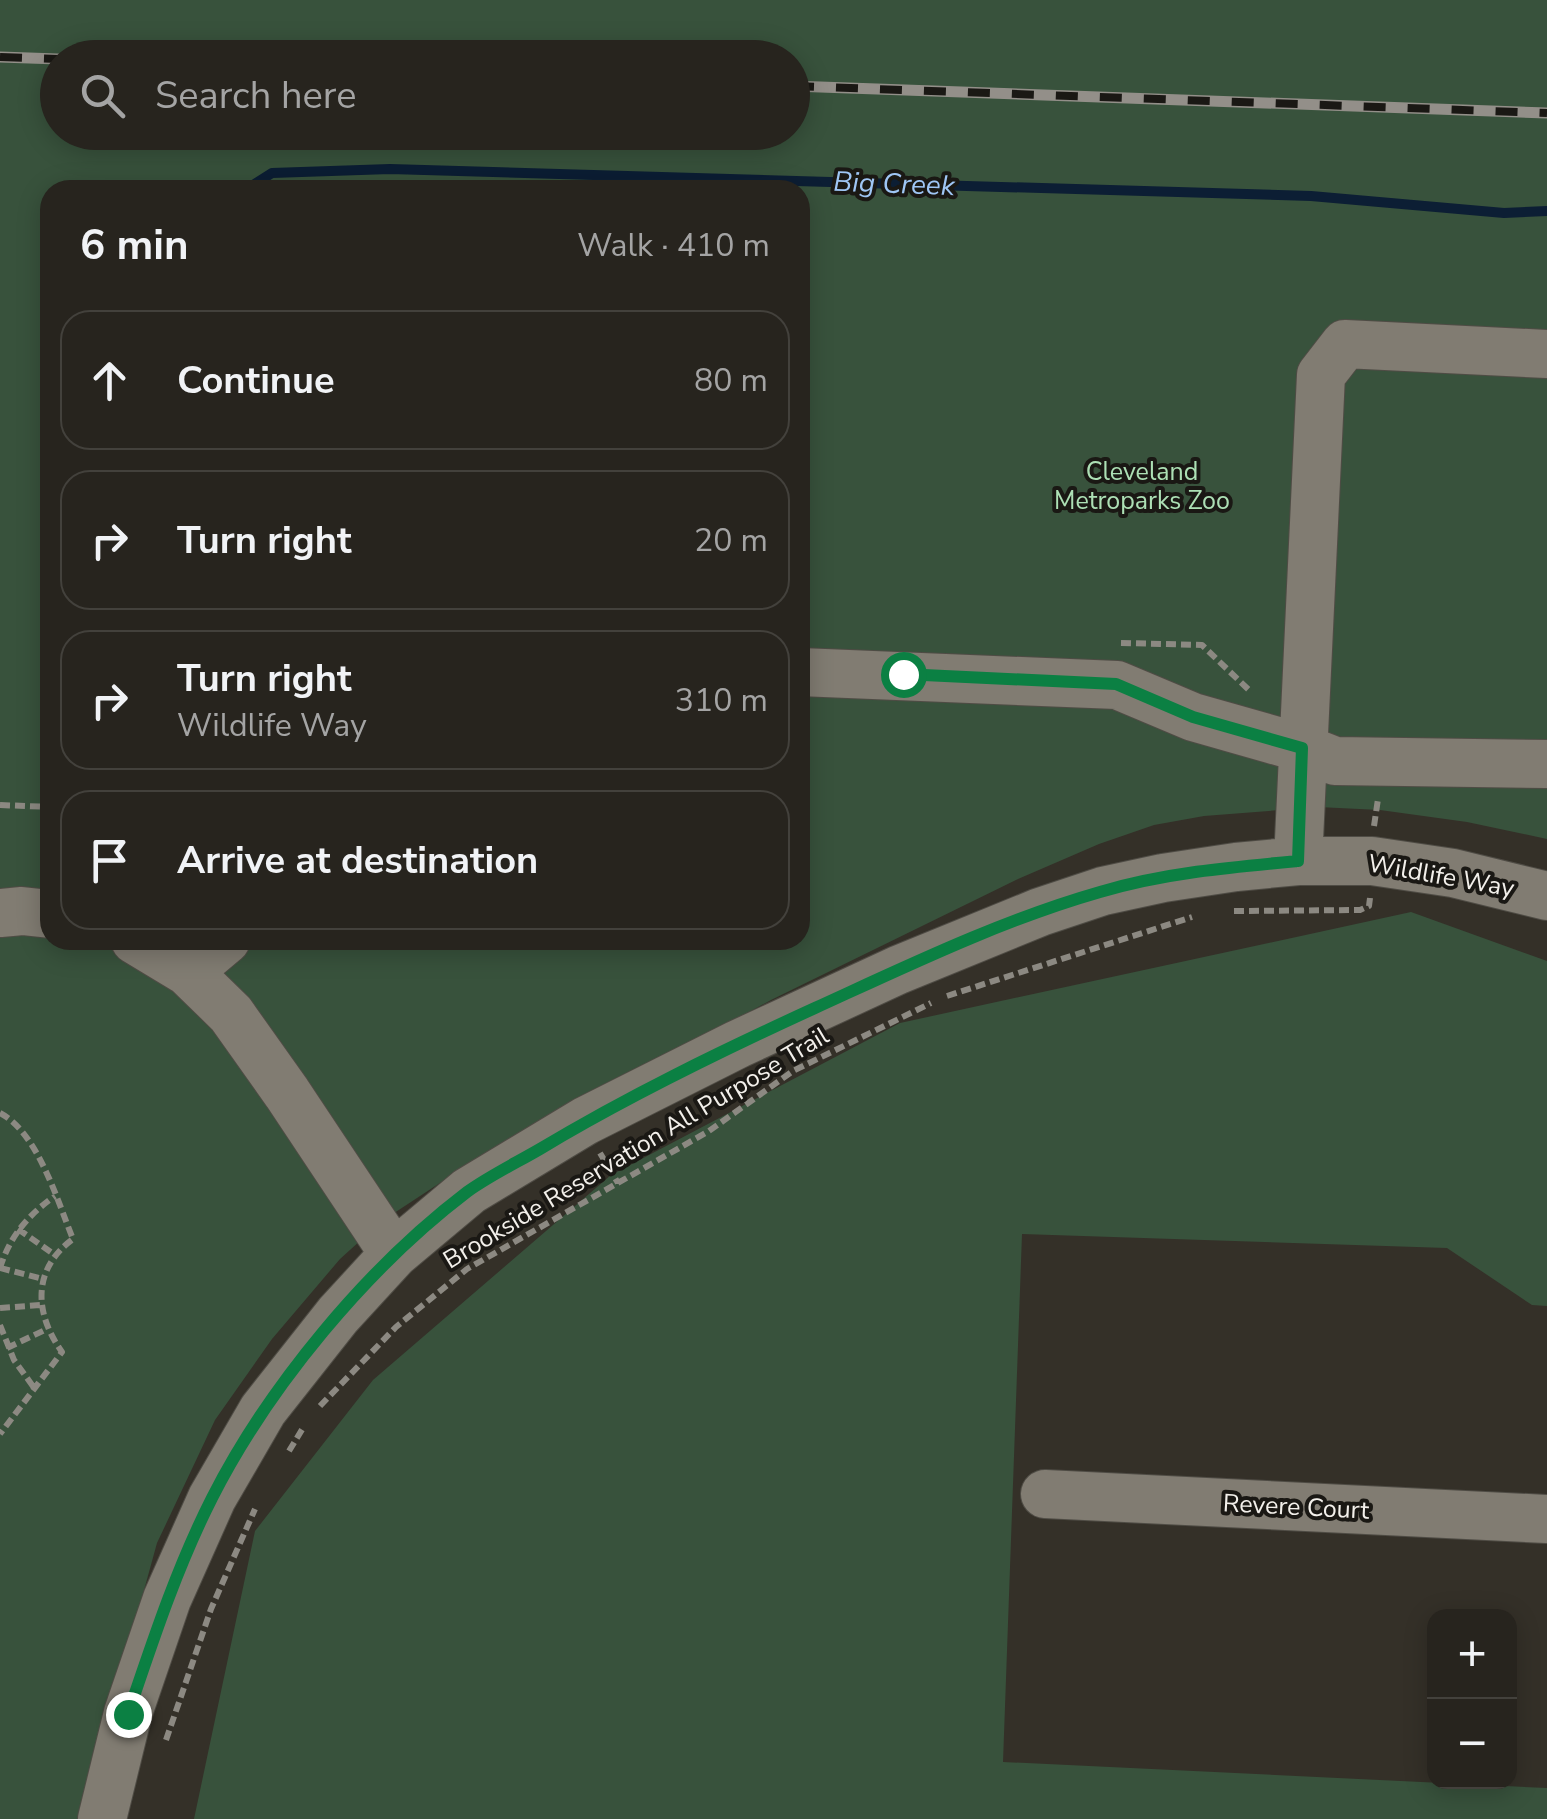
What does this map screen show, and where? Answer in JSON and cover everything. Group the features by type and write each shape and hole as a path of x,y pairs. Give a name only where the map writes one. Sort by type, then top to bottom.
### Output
{"street":[{"path":"1298,861 1321,375 1345,344 1547,354"},
{"path":"810,672 1116,684 1193,717 1335,761 1547,764"},
{"name":"Wildlife Way","path":"102,1819 128,1714 167,1599 212,1498 262,1410 338,1315 394,1254 469,1191 585,1121 738,1044 898,970 1040,912 1103,891 1236,866 1372,861 1453,873 1547,896"},
{"path":"0,912 40,913"},
{"path":"152,950 188,972 231,1014 394,1254"},
{"path":"188,972 214,950"},
{"name":"Revere Court","path":"1045,1494 1547,1519"}],"path":[{"path":"0,805 40,807"},
{"path":"1228,911 1360,910 1368,906 1372,888"},
{"name":"Brookside Reservation All Purpose Trail","path":"282,1464 308,1419 396,1327 468,1269 709,1131 793,1071 939,999 1210,911"},
{"path":"0,1113 33,1146 73,1238 55,1255 44,1279 41,1305 48,1329 62,1352 0,1434"},
{"path":"593,1141 618,1184"},
{"path":"44,1279 0,1268 18,1229 54,1196"},
{"path":"18,1229 55,1255"},
{"path":"0,1308 41,1305"},
{"path":"0,1325 22,1375 35,1389"},
{"path":"8,1348 48,1329"},
{"path":"162,1752 211,1609 255,1508"}],"green space":[{"name":"Cleveland Metroparks Zoo","path":"0,0 1547,0 1547,839 1467,822 1380,810 1318,807 1204,816 1154,825 1018,879 771,1000 452,1175 382,1221 340,1259 272,1339 215,1420 157,1543 81,1819 0,1819"},
{"path":"1411,912 1547,961 1547,1306 1532,1305 1447,1248 1022,1234 1003,1762 1427,1782 1427,1789 1547,1788 1547,1819 194,1819 255,1531 373,1380 611,1175 900,1023"}],"waterway":[{"name":"Big Creek","path":"261,180 272,173 390,169 765,180"},
{"name":"Big Creek","path":"810,181 1311,196 1504,213 1547,211"}],"railway":[{"path":"0,57 40,58"},
{"path":"810,87 1547,113"}],"route":[{"path":"128,1714 167,1599 212,1498 262,1410 338,1315 394,1254 469,1191 585,1121 738,1044 898,970 1040,912 1103,891 1163,878 1298,861 1302,748 1193,717 1116,684 903,674"}]}
